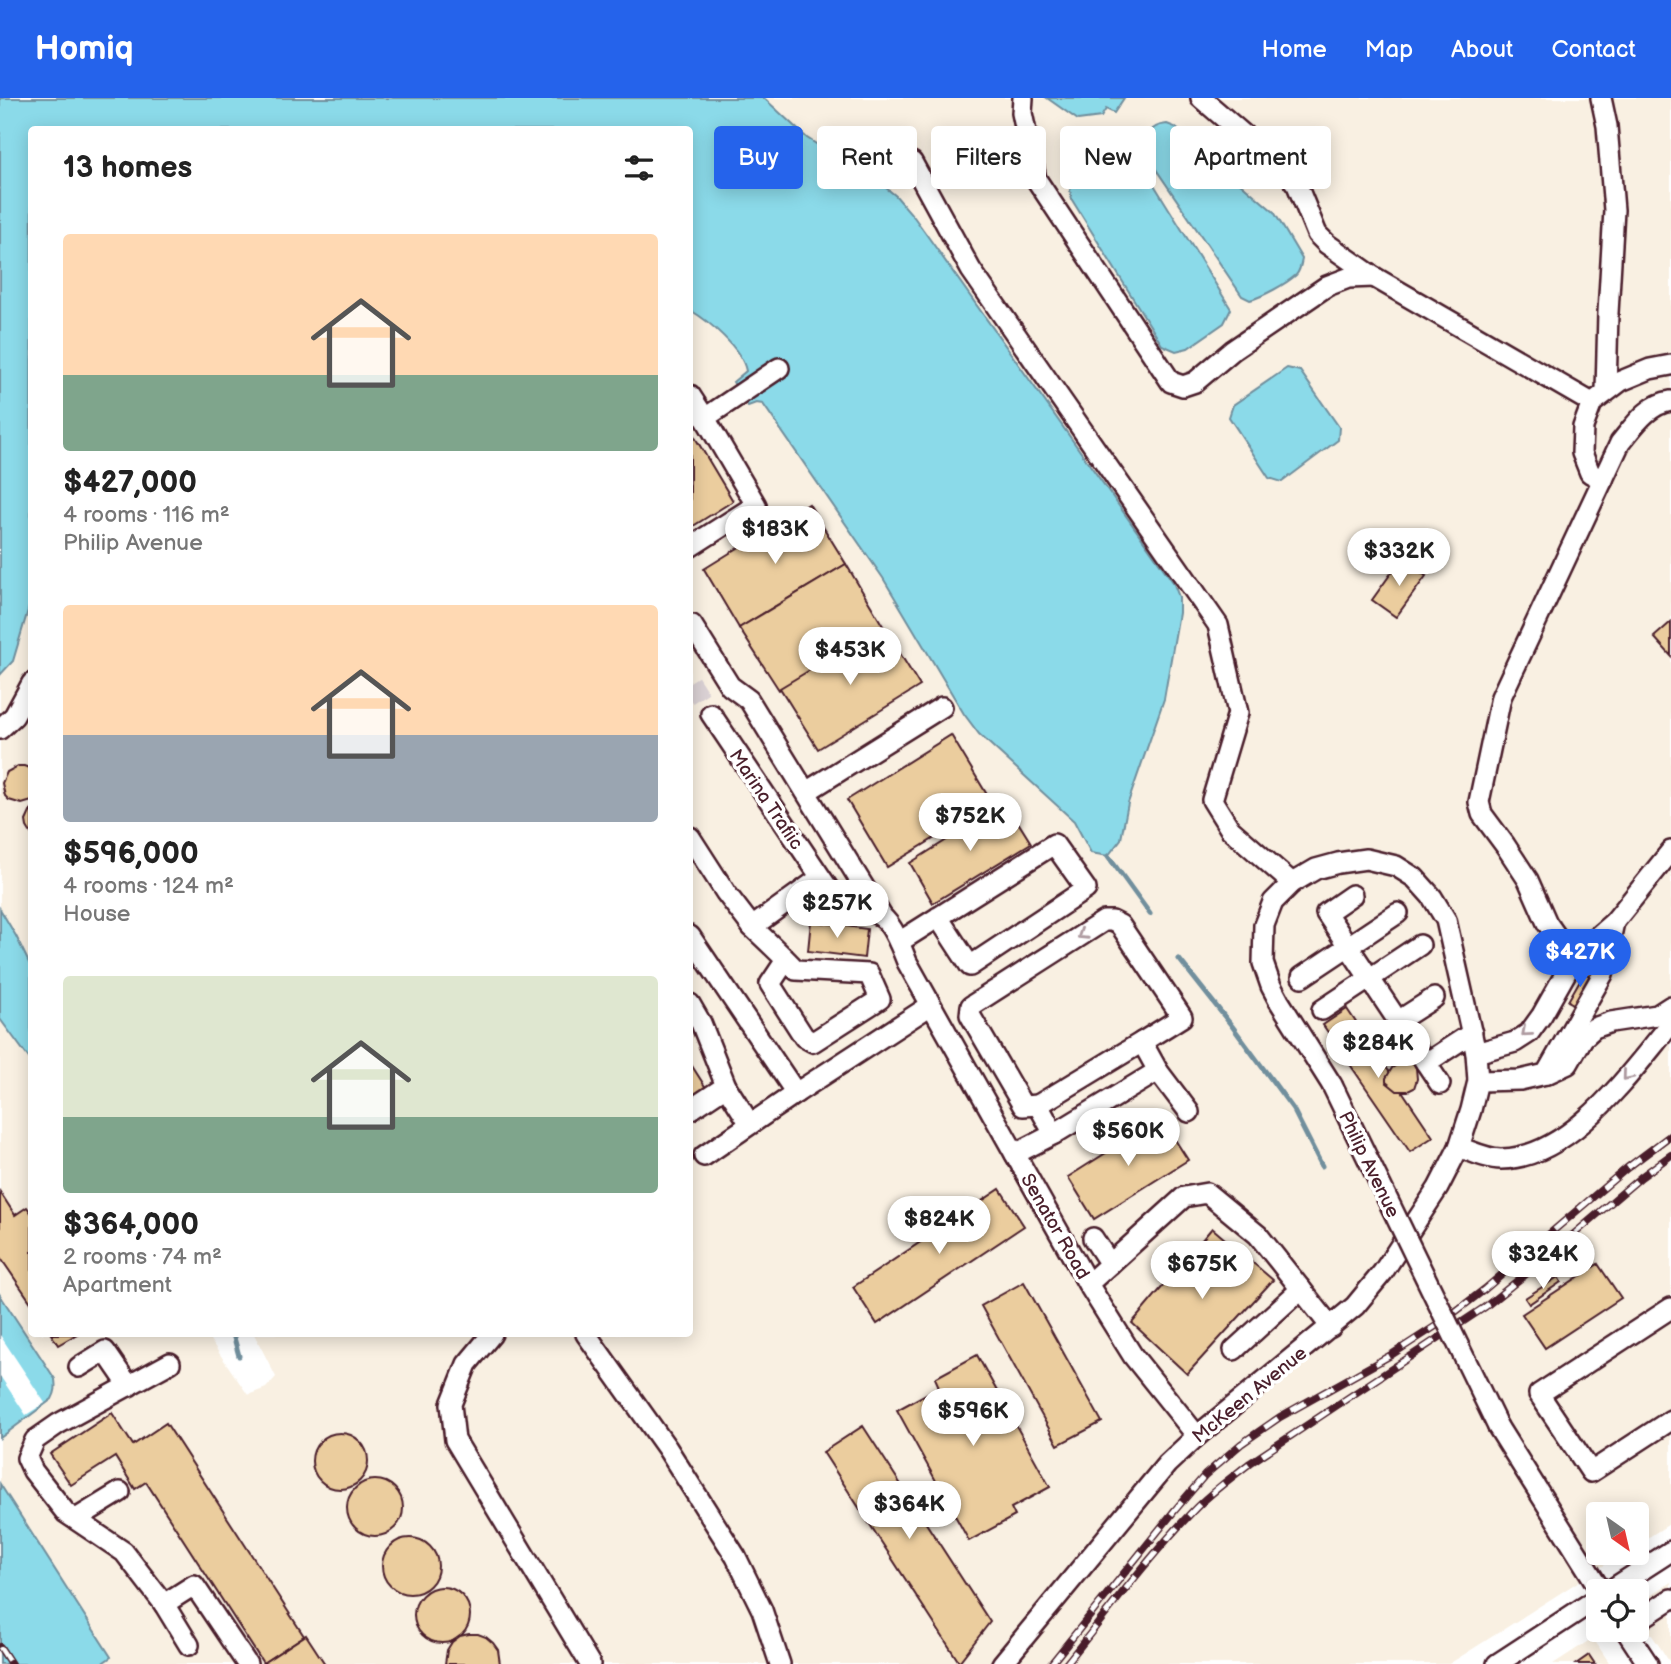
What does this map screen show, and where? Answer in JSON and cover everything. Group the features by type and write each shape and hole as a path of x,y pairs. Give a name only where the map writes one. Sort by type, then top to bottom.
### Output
{"street":[{"path":"1023,98 1023,113 1037,179 1171,382 1183,386 1195,382 1233,350 1327,286 1348,278 1374,276"},
{"path":"1201,98 1287,173 1297,185 1317,234 1327,244 1374,276 1599,397"},
{"path":"1601,98 1607,126 1614,210 1608,313 1599,397 1583,427 1582,453 1590,472 1603,480"},
{"path":"917,171 971,270 1218,625 1238,713 1212,800 1230,829 1292,883"},
{"path":"1599,397 1621,381 1650,369 1671,365"},
{"path":"705,418 779,368"},
{"path":"693,400 755,505 693,545"},
{"path":"1576,955 1559,940 1547,923 1528,880 1482,814 1479,802 1501,697 1620,443 1643,415 1664,402 1671,401"},
{"path":"693,627 730,686 749,700 899,942 906,962 931,1004 704,1156"},
{"path":"0,729 14,716 28,690"},
{"path":"806,792 942,707"},
{"name":"Marina Trafiic","path":"711,714 830,891 884,918"},
{"path":"693,842 752,927 786,960 796,970 869,974 880,999 813,1042 804,1037 770,984 786,960"},
{"path":"899,942 938,917 1054,844 1086,889 970,966 938,917"},
{"path":"1426,1063 1474,1043 1497,1048 1515,1042 1529,1033 1576,955 1614,922 1671,851"},
{"name":"Philip Avenue","path":"1471,1110 1478,1082 1474,1043 1446,920 1433,897 1415,878 1396,866 1366,859 1316,869 1292,883 1273,902 1264,925 1263,963 1271,986 1332,1086 1497,1427 1593,1579"},
{"path":"752,927 820,878"},
{"path":"1352,895 1326,913 1440,1084"},
{"path":"1302,977 1398,913"},
{"path":"1104,921 1112,921 1120,925 1182,1017 1142,1042 1038,1105 1023,1106 970,1015 971,1006 1104,921"},
{"path":"1546,1074 1603,974 1614,922"},
{"path":"693,940 796,1093"},
{"path":"1322,1010 1420,946"},
{"path":"1398,1021 1434,998"},
{"name":"Senator Road","path":"931,1004 1088,1284 1133,1356 1197,1436"},
{"path":"1478,1082 1520,1080 1546,1074 1568,1064 1584,1038 1594,1028 1611,1022 1657,1015 1671,1006"},
{"path":"693,1009 726,1086 750,1124"},
{"path":"1460,1147 1501,1159 1528,1154 1556,1141 1591,1117 1671,1024"},
{"path":"1142,1042 1158,1071 1189,1112"},
{"path":"1015,1154 1054,1134 1158,1071"},
{"path":"693,1108 726,1086"},
{"path":"1038,1105 1054,1134"},
{"name":"McKeen Avenue","path":"1002,1664 1167,1464 1197,1436 1355,1306 1383,1272 1438,1188 1460,1147 1471,1110"},
{"path":"1088,1284 1184,1197 1207,1193 1258,1235 1331,1327"},
{"path":"1093,1238 1110,1264"},
{"path":"1234,1350 1301,1289"},
{"path":"1671,1308 1539,1394 1591,1472 1671,1420"},
{"path":"490,1337 467,1364 451,1404 455,1440 590,1664"},
{"path":"588,1337 667,1448 736,1557 762,1610 780,1664"},
{"path":"79,1367 105,1351 129,1387"},
{"path":"170,1363 51,1429 35,1440 27,1458 33,1471 66,1513 124,1552 164,1604 189,1646"},
{"path":"76,1519 120,1492"},
{"path":"1627,1579 1671,1550"},
{"path":"164,1604 194,1585 247,1664"},
{"path":"1649,1613 1671,1599"},
{"path":"1497,1664 1586,1606"},
{"path":"1633,1642 1647,1664"}],"shaded area":[{"path":"764,98 1671,98 1671,1523 1649,1537 1649,1502 1586,1502 1586,1565 1605,1565 1449,1664 101,1664 111,1657 0,1484 0,1438 52,1399 55,1379 0,1295 0,1010 28,1050 28,1337 208,1337 248,1395 266,1388 276,1377 256,1337 693,1337 693,312 722,335 745,362 746,371 733,382 756,403 762,404 807,465 883,578 964,714 979,734 1074,821 1091,853 1121,839 1173,582 1116,502 858,189 917,189 917,126 817,126 817,144 803,134 803,126 794,126"},
{"path":"28,610 28,961 0,909 0,675 13,661"},
{"path":"1671,1582 1671,1664 1649,1631 1649,1596"},
{"path":"1587,1642 1596,1642 1610,1664 1553,1664"}],"water":[{"path":"0,98 764,98 794,126 714,126 714,189 803,189 803,134 817,144 817,189 887,189 896,196 914,217 1173,582 1179,597 1179,613 1164,699 1128,803 1121,839 1108,856 1091,853 1074,821 979,734 964,714 883,578 763,404 748,406 733,382 746,371 732,345 693,312 693,126 28,126 28,610 13,661 0,675"},
{"path":"1047,98 1124,98 1114,113 1106,109 1101,117 1078,120"},
{"path":"1160,125 1172,126 1170,126 1170,189 1247,189 1274,212 1302,259 1296,275 1250,300 1242,296 1156,169 1156,127"},
{"path":"1156,188 1231,309 1224,323 1188,348 1176,351 1162,345 1072,200 1070,190"},
{"path":"1287,368 1300,371 1339,427 1338,440 1282,482 1269,478 1229,417 1233,405"},
{"path":"0,909 28,961 28,1057 0,1019"},
{"path":"0,1295 55,1379 56,1387 52,1399 0,1438"},
{"path":"0,1484 111,1657 101,1664 0,1664"}],"pier":[{"path":"0,1335 45,1403 26,1415 0,1376"}],"building":[{"path":"693,434 733,501 693,526"},
{"path":"809,504 846,564 739,628 704,569"},
{"path":"1402,558 1426,576 1396,617 1372,600"},
{"path":"846,564 883,626 779,690 739,628"},
{"path":"1671,622 1671,656 1654,637"},
{"path":"883,626 920,686 818,749 780,688"},
{"path":"951,735 992,803 887,867 847,800"},
{"path":"18,766 28,768 28,802 22,804 5,796 2,783 7,772"},
{"path":"1006,803 1031,843 933,903 910,863"},
{"path":"811,921 867,929 864,958 808,951"},
{"path":"1584,973 1593,977 1577,1006 1568,1001"},
{"path":"1347,1009 1433,1137 1410,1152 1323,1025"},
{"path":"1408,1061 1414,1063 1416,1068 1414,1088 1397,1091 1386,1082 1386,1078 1392,1068"},
{"path":"693,1068 706,1088 693,1098"},
{"path":"1161,1118 1188,1160 1094,1219 1068,1177"},
{"path":"1000,1189 1024,1226 877,1324 853,1287"},
{"path":"0,1192 15,1215 28,1208 28,1298 0,1257"},
{"path":"1212,1228 1273,1280 1187,1374 1132,1323"},
{"path":"1598,1264 1621,1298 1545,1348 1522,1314"},
{"path":"1558,1277 1561,1282 1529,1304 1525,1298"},
{"path":"1024,1282 1102,1422 1058,1445 981,1306"},
{"path":"53,1337 72,1337 58,1345"},
{"path":"977,1355 1050,1487 1011,1508 1015,1516 969,1541 897,1410 939,1387 935,1378"},
{"path":"112,1413 133,1445 166,1423 304,1636 263,1663 146,1482 135,1489 115,1457 71,1485 50,1454"},
{"path":"863,1426 990,1622 959,1662 823,1452"},
{"path":"340,1433 351,1435 360,1441 366,1450 366,1472 360,1481 351,1487 340,1489 329,1487 320,1481 314,1472 312,1461 314,1450 320,1441 329,1435"},
{"path":"375,1480 386,1482 395,1488 401,1497 401,1519 395,1528 386,1534 375,1536 364,1534 355,1528 349,1519 347,1508 349,1497 355,1488 364,1482"},
{"path":"410,1538 421,1540 430,1546 436,1555 436,1577 430,1586 421,1592 410,1594 399,1592 390,1586 384,1577 382,1566 384,1555 390,1546 399,1540"},
{"path":"442,1587 453,1589 462,1595 468,1604 468,1626 462,1635 453,1641 442,1643 431,1641 422,1635 416,1626 414,1615 416,1604 422,1595 431,1589"},
{"path":"469,1634 486,1637 493,1643 498,1650 500,1664 445,1664 447,1650 452,1642"},
{"path":"306,1635 325,1664 263,1663"},
{"path":"1589,1655 1595,1664 1576,1664"}],"waterway":[{"path":"1108,856 1150,914"},
{"path":"1179,959 1293,1109 1322,1166"},
{"path":"234,1337 239,1356"}],"tunnel":[{"path":"693,687 711,714"}],"railway":[{"path":"1051,1664 1205,1475 1241,1444 1280,1417 1391,1355 1442,1322 1485,1289 1627,1168 1671,1135"},
{"path":"1066,1664 1160,1548 1213,1492 1250,1463 1485,1307 1671,1155"},
{"path":"0,1647 11,1664"}]}
